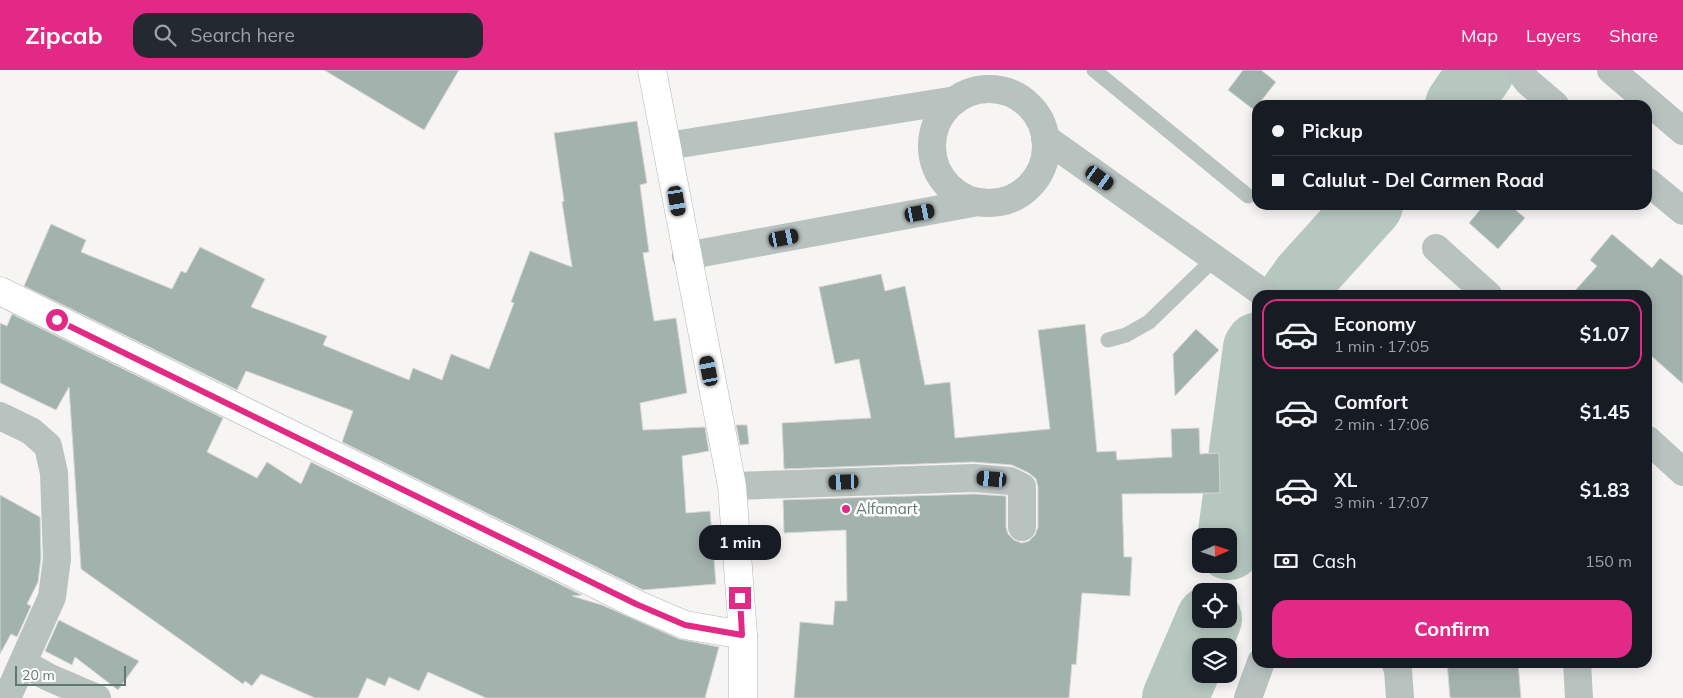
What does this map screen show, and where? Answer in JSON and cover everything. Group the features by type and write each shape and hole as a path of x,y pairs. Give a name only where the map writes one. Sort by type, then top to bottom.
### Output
{"street":[{"path":"652,70 686,256 732,486 742,635 743,698"},
{"path":"1611,70 1646,100"},
{"path":"1527,74 1550,100"},
{"path":"667,146 956,100 973,92 993,89 1012,94 1028,104 1039,120 1045,138 1045,156 1039,173 1028,187 1013,198 996,203 978,202 686,256"},
{"path":"956,100 942,113 935,130 932,149 936,168 946,184 961,196 978,202"},
{"path":"1652,105 1683,131"},
{"path":"1045,138 1259,290"},
{"path":"1652,185 1683,212"},
{"path":"1436,248 1482,290"},
{"path":"0,291 636,604 685,625 742,635"},
{"path":"0,416 31,431 48,446 54,473 57,559 52,597 7,698"},
{"path":"1652,444 1683,472"},
{"path":"732,486 974,478 1010,481 1022,487 1022,527"},
{"path":"23,664 97,698"},
{"path":"1248,698 1260,668"},
{"path":"1397,668 1400,698"},
{"path":"1577,668 1579,698"}],"lane":[{"path":"1094,70 1248,196"},
{"path":"1108,340 1126,335 1149,322 1215,258"}],"building":[{"path":"324,70 459,70 424,130"},
{"path":"1243,70 1261,70 1276,82 1262,100 1252,100 1252,108 1228,90"},
{"path":"637,121 647,183 640,185 649,252 643,253 654,321 676,318 687,393 640,403 643,430 705,427 709,451 682,456 686,513 710,511 716,584 643,590 342,442 353,411 246,371 237,390 24,286 51,224 86,240 81,252 172,289 181,271 186,273 200,247 265,279 251,307 327,336 323,345 409,380 413,368 442,380 451,354 489,369 514,303 511,302 530,251 572,267 554,133"},
{"path":"1480,210 1516,210 1525,218 1498,249 1469,223"},
{"path":"1612,234 1652,268 1660,258 1683,276 1683,384 1652,357 1652,290 1575,290 1597,266 1590,260"},
{"path":"881,274 885,291 905,286 925,385 950,382 955,438 1050,429 1038,330 1085,324 1097,452 1116,451 1117,460 1172,457 1171,429 1199,428 1200,454 1219,453 1220,493 1122,494 1124,557 1132,557 1130,596 1082,593 1076,665 1072,664 1069,698 794,698 800,622 833,625 835,601 847,601 846,530 784,533 783,500 974,494 1006,496 1006,527 1008,534 1014,540 1022,543 1029,541 1035,535 1038,527 1038,487 1036,479 1029,473 1012,465 973,462 784,469 782,423 871,418 859,359 835,364 819,287"},
{"path":"12,314 223,418 207,452 257,478 267,462 301,484 311,462 582,595 572,596 602,605 679,639 719,647 705,698 486,698 428,672 419,691 389,677 385,686 367,678 358,698 315,698 261,674 252,686 245,681 243,684 81,569 69,387 56,410 0,383 0,323 7,326"},
{"path":"1196,329 1219,350 1175,396 1173,354"},
{"path":"736,425 747,425 749,444 740,445"},
{"path":"0,495 40,517 41,558 38,582 27,604 31,606 17,637 11,634 0,654"},
{"path":"59,620 139,661 118,690 75,657 72,665 45,651"},
{"path":"1448,668 1518,668 1521,698 1450,698"}],"waterway":[{"path":"1461,100 1482,70"},
{"path":"1296,290 1304,278 1365,210"},
{"path":"1232,528 1252,377"},
{"path":"1175,698 1205,628"}],"place":[{"name":"Alfamart","path":"846,509"}],"route":[{"path":"57,320 636,604 685,625 742,635 740,598"}]}
